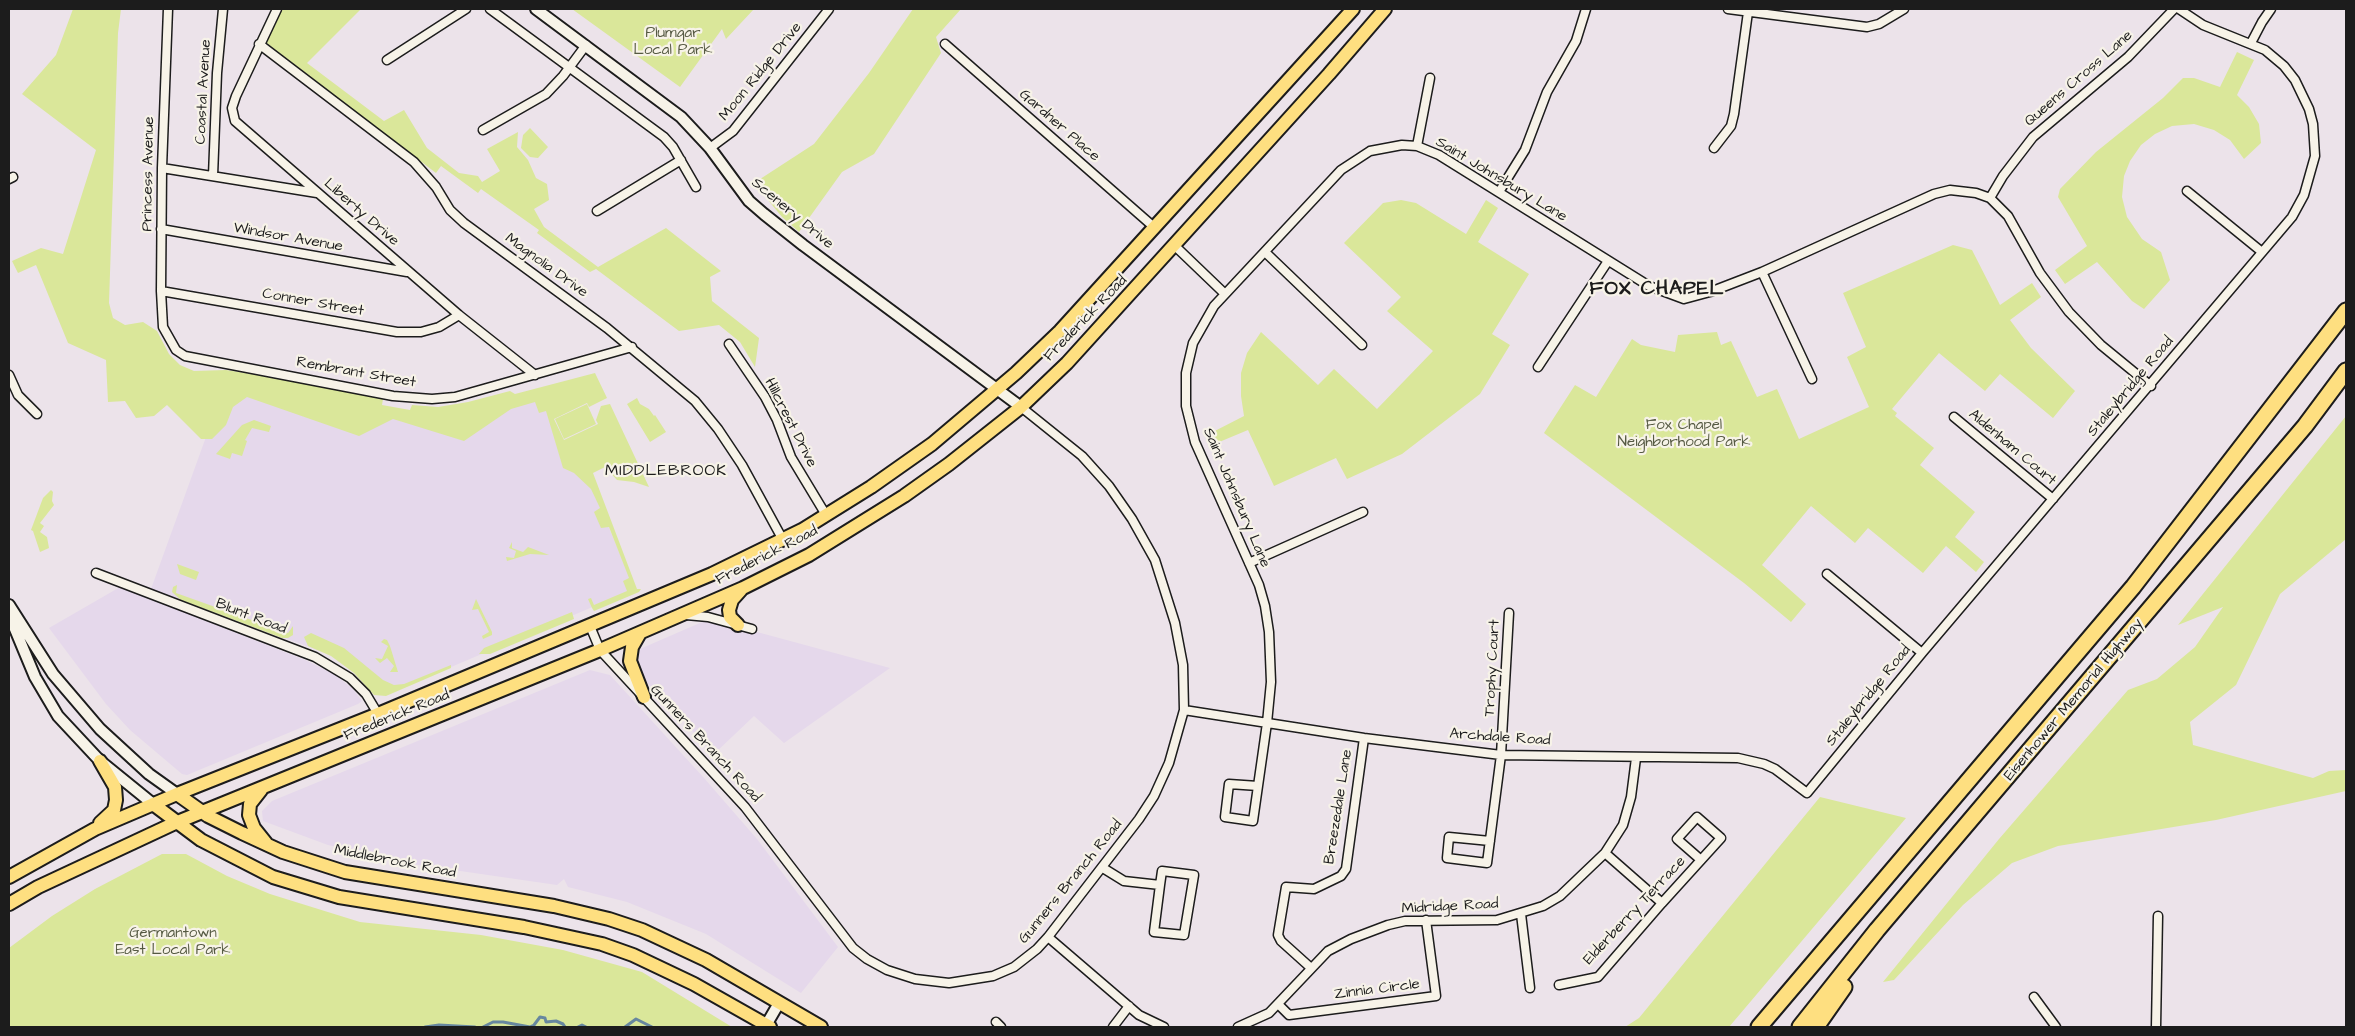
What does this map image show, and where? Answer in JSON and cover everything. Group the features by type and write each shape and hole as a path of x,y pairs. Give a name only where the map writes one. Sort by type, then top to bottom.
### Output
{"highway":[{"path":"1759,1027 2133,587 2346,311"},
{"name":"Eisenhower Memorial Highway","path":"1800,1027 1877,930 2305,426 2346,371"},
{"path":"1816,1027 1916,886"},
{"path":"1754,1027 1789,992"}],"main road":[{"name":"Frederick Road","path":"9,877 88,833 153,804 378,714 712,574 783,540 871,487 932,444 997,390 1060,331 1353,9"},
{"name":"Frederick Road","path":"9,904 38,887 176,823 600,650 743,588 822,548 904,496 949,464 1021,407 1091,338 1329,74 1385,9"},
{"path":"738,625 730,617 729,610 732,600 743,588"},
{"path":"640,633 632,647 630,661 644,697"},
{"path":"88,833 114,810 116,800 115,788 100,761"},
{"path":"264,787 250,804 249,815 254,828 270,846"},
{"name":"Middlebrook Road","path":"177,794 202,812 270,846 345,872 554,906 609,919 642,930 706,960 821,1027"},
{"path":"153,804 200,840 274,877 339,897 549,932 602,944 633,955 694,984 767,1027"}],"street":[{"name":"Princess Avenue","path":"168,9 161,229 163,327 168,338"},
{"name":"Coastal Avenue","path":"213,176 217,73 223,9"},
{"path":"259,44 277,9"},
{"path":"387,60 466,9"},
{"path":"490,9 664,138 673,146 696,187"},
{"name":"Scenery Drive","path":"536,9 681,117 710,148 742,193 764,214 802,245 1021,407"},
{"name":"Moon Ridge Drive","path":"710,148 733,132 829,9"},
{"path":"1499,192 1525,150 1547,92 1576,41 1586,9"},
{"path":"1728,9 1867,27 1879,24 1904,9"},
{"name":"Queens Cross Lane","path":"1990,198 2003,176 2033,137 2128,57 2174,9"},
{"name":"Staleybridge Road","path":"1807,793 1922,653 2292,218 2304,195 2315,156 2313,124 2309,109 2295,80 2284,66 2265,50 2203,25 2179,9"},
{"path":"2251,43 2271,9"},
{"path":"1714,148 1731,126 1734,114 1748,12"},
{"name":"Liberty Drive","path":"259,44 232,108 233,117 237,124 458,315 535,375"},
{"name":"Magnolia Drive","path":"259,44 414,162 436,187 450,210 464,223 632,347 695,401 718,429 742,465 783,540"},
{"name":"Gardner Place","path":"945,44 1155,228"},
{"path":"483,130 544,95 569,68 586,45"},
{"path":"1417,146 1430,78"},
{"name":"Saint Johnsbury Lane","path":"1258,786 1229,784 1225,816 1253,820 1258,786 1267,723 1271,682 1269,632 1265,606 1249,563 1195,442 1186,406 1186,373 1193,343 1214,306 1224,293 1341,170 1358,157 1384,147 1402,144 1417,146 1439,155 1649,286 1684,299 1710,292 1762,272 1934,194 1950,190 1965,190 1990,198 2008,216 2040,273 2069,312 2101,345 2150,386"},
{"path":"597,211 681,160"},
{"path":"162,168 319,193"},
{"path":"2187,191 2262,252"},
{"name":"Windsor Avenue","path":"161,229 409,273"},
{"path":"1175,246 1224,293"},
{"path":"1265,252 1362,345"},
{"path":"1538,367 1608,261"},
{"path":"1762,272 1812,379"},
{"name":"Conner Street","path":"161,291 397,332 421,332 438,327 458,315"},
{"name":"Rembrant Street","path":"168,338 176,350 185,356 393,396 432,399 455,398 632,347"},
{"name":"Hillcrest Drive","path":"729,344 765,397 777,420 791,457 826,515"},
{"path":"9,375 18,395 37,414"},
{"name":"Gunners Branch Road","path":"590,626 600,650 745,807 853,948 886,970 914,979 949,983 966,982 993,976 1014,967 1037,949 1048,937 1103,868 1154,796 1169,763 1184,710 1183,665 1171,605 1150,552 1132,518 1109,486 1082,456 1021,407"},
{"name":"Aldenham Court","path":"1954,417 2053,499"},
{"path":"1249,563 1363,512"},
{"name":"Blunt Road","path":"96,573 315,657 350,678 366,694 378,714"},
{"path":"1827,574 1922,653"},
{"name":"Middlebrook Road","path":"9,606 53,674 94,723 118,748 177,794"},
{"name":"Trophy Court","path":"1490,841 1449,837 1447,858 1487,863 1502,755 1509,612"},
{"path":"9,614 35,677 58,716 100,761 153,804"},
{"path":"681,615 699,616 752,629"},
{"name":"Archdale Road","path":"1184,710 1364,738 1502,755 1738,758 1775,769 1807,793"},
{"name":"Breezedale Lane","path":"1311,968 1281,941 1278,935 1286,887 1314,889 1341,876 1346,868 1364,738"},
{"name":"Midridge Road","path":"1238,1027 1269,1013 1328,951 1351,939 1388,925 1426,920 1497,920 1521,914 1560,896 1606,853 1623,825 1632,798 1636,758"},
{"name":"Elderberry Terrace","path":"1559,985 1598,977 1721,838 1697,817 1677,839 1701,860"},
{"path":"1606,853 1662,903"},
{"path":"1103,868 1124,881 1160,885"},
{"path":"1162,870 1194,875 1184,935 1154,932 1160,885 1162,870"},
{"path":"1521,914 1530,988"},
{"path":"2156,1027 2158,916"},
{"name":"Zinnia Circle","path":"1278,1004 1290,1015 1436,996 1426,920"},
{"path":"1048,937 1129,1006 1150,1022 1164,1027"},
{"path":"2034,997 2056,1027"},
{"path":"767,1027 779,1002"},
{"path":"1112,1027 1129,1006"}],"shaded area":[{"path":"227,379 449,425 542,395 562,463 584,469 635,589 385,695 331,655 151,589"},
{"path":"120,587 305,660 334,674 353,689 362,701 187,775 182,774 130,730 106,704 49,628"},
{"path":"709,619 890,668 784,743 754,716 714,754 638,673 635,665 640,649"},
{"path":"590,670 610,675 704,778 757,839 838,947 801,993 706,934 627,902 568,887 564,879 557,885 405,863 328,845 263,821 262,811 272,801"}],"green space":[{"path":"73,9 121,9 118,33 109,303 113,318 125,325 143,322 157,331 169,354 180,365 194,371 226,370 265,376 383,399 382,405 410,410 412,405 438,407 468,402 510,391 515,394 595,373 607,398 589,407 587,403 554,419 564,440 598,424 596,420 601,406 610,404 649,487 634,482 617,480 605,467 593,473 637,589 641,589 639,592 594,611 592,608 588,599 591,598 594,605 627,591 623,581 629,578 609,527 601,528 594,512 600,508 591,489 574,473 563,468 546,411 539,413 535,402 511,409 464,441 393,419 359,436 247,397 233,407 226,425 212,439 201,439 167,405 154,416 136,418 125,401 108,402 106,360 68,343 36,265 18,273 12,261 41,248 63,254 96,150 22,94 56,55"},
{"path":"282,9 361,9 307,63 384,121 404,110 427,148 459,173 478,176 482,182 500,171 487,149 518,132 517,147 528,160 536,178 547,184 549,200 534,209 544,227 598,267 666,228 721,271 710,277 712,301 759,338 755,367 740,342 719,325 679,331 596,269 590,272 537,233 539,230 481,189 478,193 441,166 436,173 265,42"},
{"name":"Plumgar Local Park","path":"572,9 754,9 726,39 722,29 680,87"},
{"path":"913,9 961,9 936,37 941,53 874,154 842,172 799,232 782,217 754,183 814,144 869,73"},
{"path":"2237,52 2254,60 2237,95 2249,107 2259,124 2261,143 2244,159 2230,140 2214,130 2194,124 2172,126 2155,134 2141,145 2130,161 2124,176 2122,197 2127,217 2142,239 2161,252 2170,280 2144,309 2132,301 2097,262 2065,284 2055,270 2087,246 2058,197 2060,189 2096,152 2163,98 2183,78 2194,78 2220,87"},
{"path":"530,128 548,147 538,158 530,157 521,148 523,135"},
{"path":"1401,200 1416,203 1466,234 1486,200 1498,208 1478,242 1529,274 1492,334 1510,345 1480,394 1402,454 1347,479 1336,458 1274,486 1248,430 1212,445 1207,435 1244,416 1241,396 1241,373 1247,353 1261,332 1318,385 1334,369 1377,409 1433,351 1387,311 1401,297 1344,243 1383,203"},
{"name":"Fox Chapel Neighborhood Park","path":"1953,245 1972,250 2000,305 2032,283 2041,297 2010,320 2031,348 2075,391 2053,418 2000,374 1985,391 1939,353 1892,409 1897,413 1895,416 1934,448 1920,465 1975,512 1955,537 1984,562 1976,572 1946,546 1923,573 1868,528 1855,543 1811,506 1762,565 1806,604 1791,622 1744,583 1544,433 1575,385 1596,397 1632,339 1641,345 1675,352 1678,335 1717,332 1721,345 1731,341 1757,397 1777,389 1799,439 1869,407 1847,357 1866,347 1843,293"},
{"path":"637,398 640,404 655,415 666,432 650,442 627,404"},
{"path":"587,404 596,424 564,439 555,419"},
{"path":"2346,416 2346,539 2280,594 2236,685 2190,722 2193,745 2313,778 2329,771 2346,770 2346,791 2216,820 2058,846 2012,863 1963,905 1894,980 1883,982 1999,839 2128,690 2157,679 2195,647 2223,607 2178,625"},
{"path":"254,420 271,426 269,432 252,428 245,440 247,441 242,456 232,453 230,459 216,454 242,425"},
{"path":"51,490 53,492 52,501 54,505 40,523 44,526 40,532 47,537 49,548 40,552 31,530 43,498"},
{"path":"512,542 512,548 523,552 528,547 549,555 530,554 507,561 506,557 514,558 516,551 509,548"},
{"path":"177,564 199,572 196,580 180,574"},
{"path":"177,585 176,593 288,633 293,626 293,635 288,638 282,638 181,600 172,592 173,587"},
{"path":"476,599 492,632 492,635 483,639 482,636 489,632 478,609 472,610"},
{"path":"572,612 574,619 490,654 479,654 484,648"},
{"path":"311,633 344,648 383,680 394,685 404,684 451,665 451,668 386,696 374,695 354,673 331,656 308,646 304,637"},
{"path":"384,639 387,640 390,646 398,672 390,672 394,666 387,658 380,663 375,658 382,659 388,646 381,642"},
{"path":"1820,797 1906,818 1729,1027 1625,1027 1639,1018"},
{"name":"Germantown East Local Park","path":"162,854 186,854 227,876 270,894 360,922 481,935 563,950 642,972 732,1027 9,1027 9,948 52,916 95,889"}],"waterway":[{"path":"483,1027 493,1022 530,1027 540,1017 545,1018 546,1022 556,1021 565,1027"},
{"path":"625,1027 636,1019 652,1027"},
{"path":"425,1027 439,1025 475,1027"},
{"path":"578,1027 582,1025 586,1027"}],"district":[{"name":"FOX CHAPEL","path":"1657,290"},
{"name":"MIDDLEBROOK","path":"666,472"}]}
